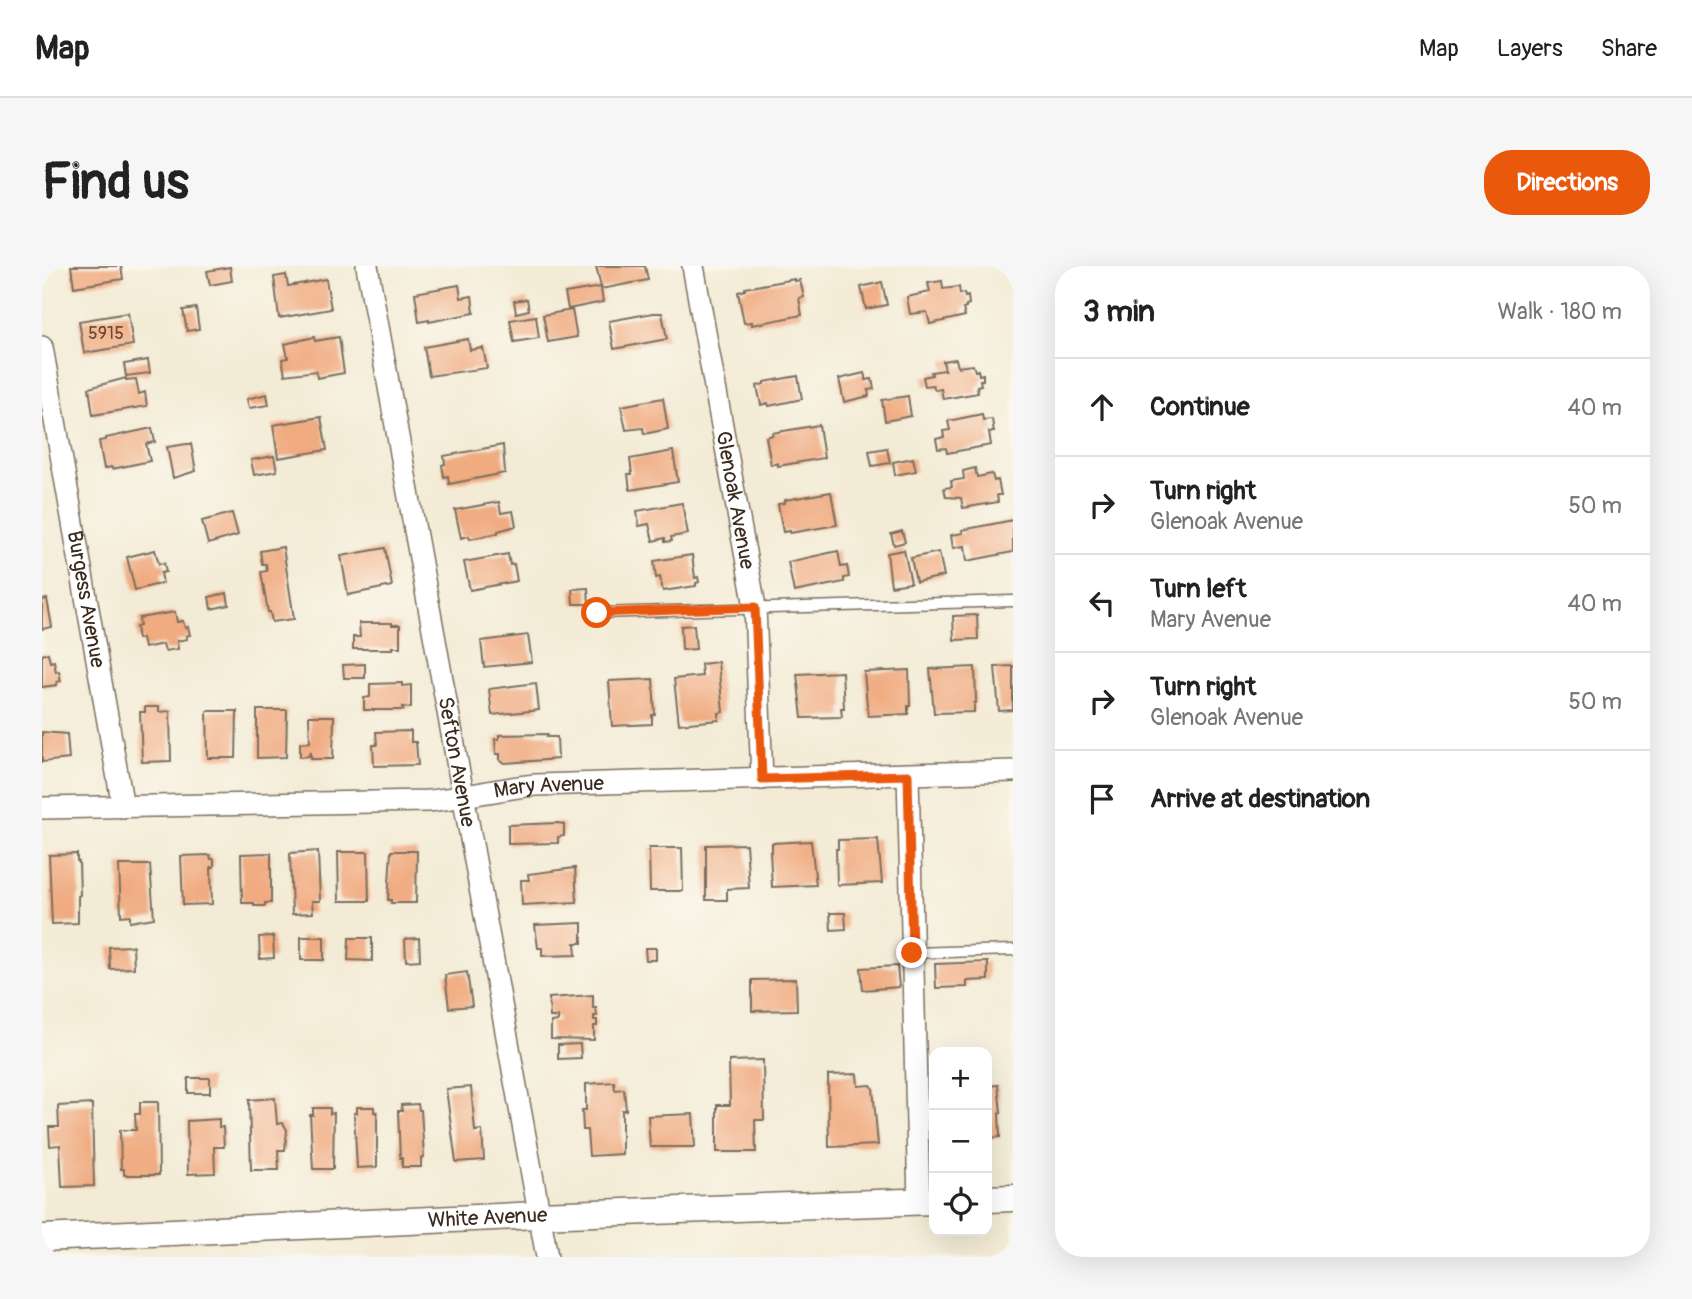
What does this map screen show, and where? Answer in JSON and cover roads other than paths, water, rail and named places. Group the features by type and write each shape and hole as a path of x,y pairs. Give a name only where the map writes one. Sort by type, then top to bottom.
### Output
{"street":[{"name":"Sefton Avenue","path":"367,266 547,1257"},
{"name":"Glenoak Avenue","path":"694,266 755,607 762,779"},
{"name":"Burgess Avenue","path":"42,347 123,807"},
{"name":"Mary Avenue","path":"42,808 428,801 464,798 504,788 536,785 1013,771"},
{"path":"908,775 912,953 927,1201"},
{"path":"992,1199 1013,1198"},
{"name":"White Avenue","path":"42,1238 927,1201"}],"lane":[{"path":"597,613 1013,601"},
{"path":"912,953 1013,950"}]}
